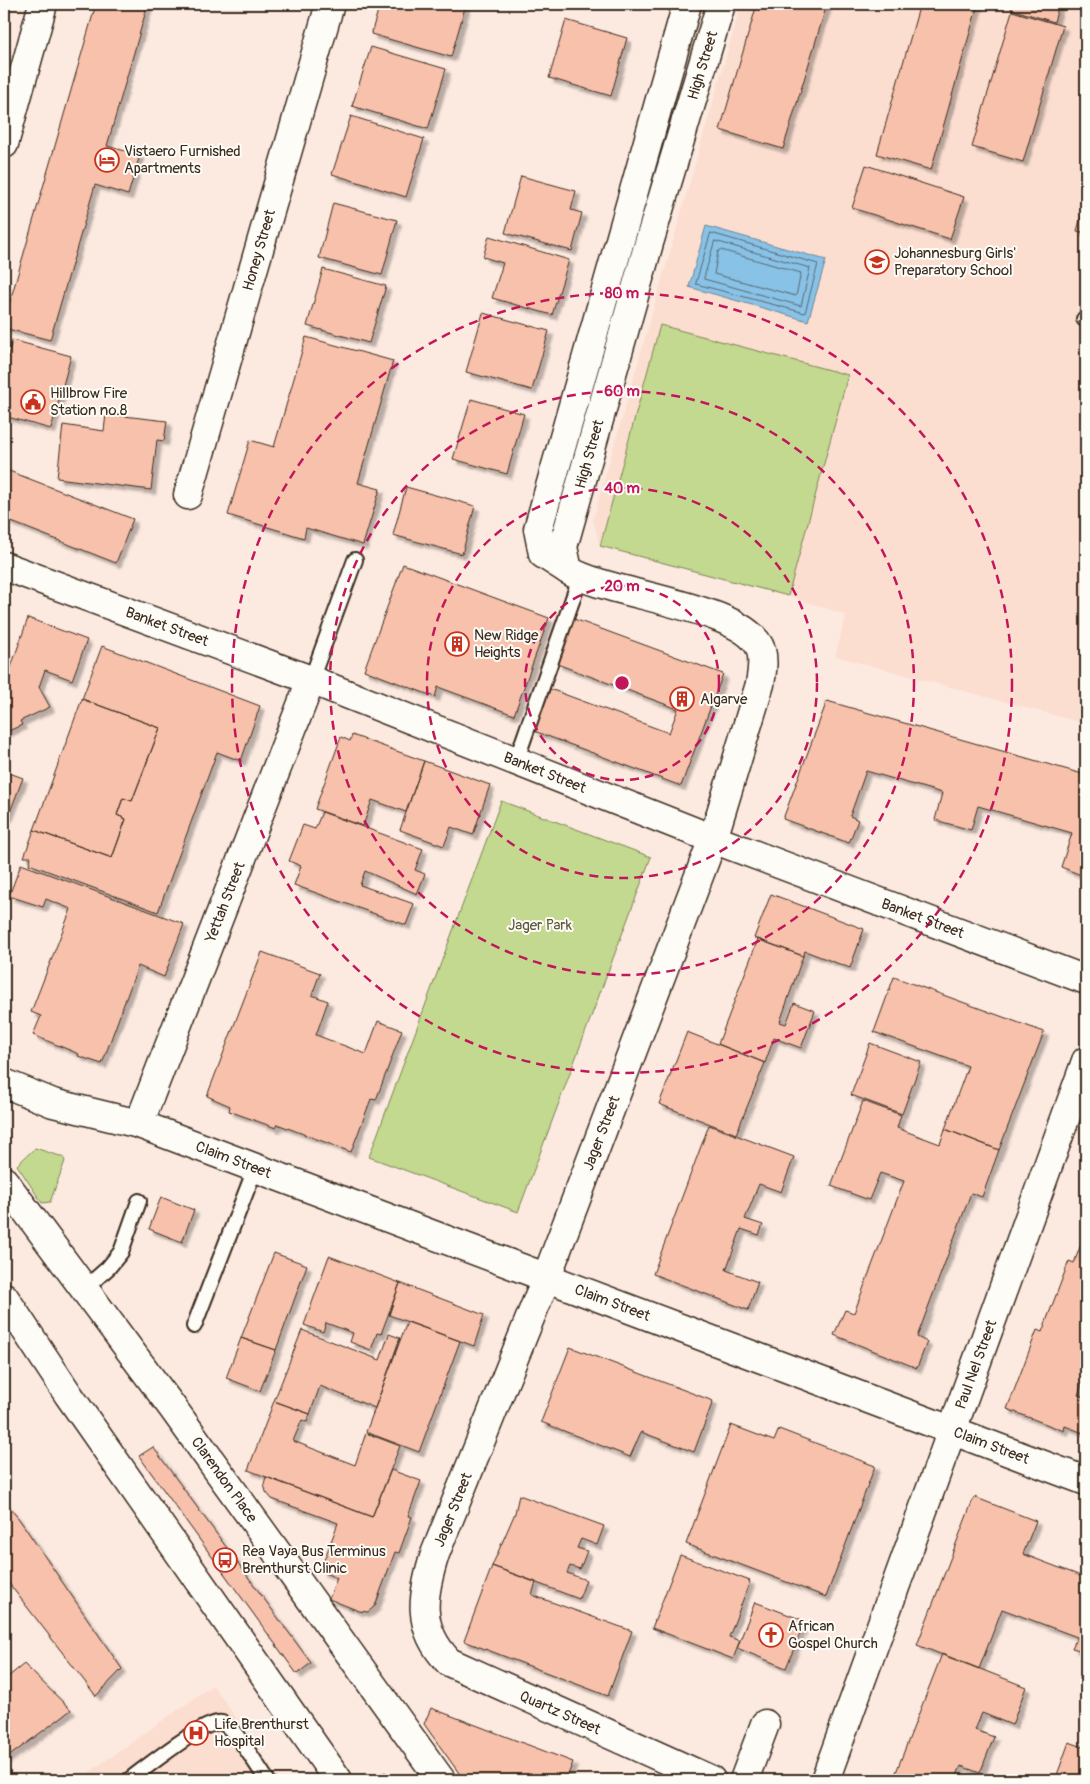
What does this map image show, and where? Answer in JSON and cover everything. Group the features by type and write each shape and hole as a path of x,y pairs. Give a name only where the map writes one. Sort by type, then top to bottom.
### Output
{"street":[{"path":"4,144 43,4"},
{"name":"Honey Street","path":"188,495 330,4"},
{"path":"574,574 543,554 538,529 686,4"},
{"name":"High Street","path":"574,574 563,547 649,243 721,4"},
{"name":"Banket Street","path":"4,566 311,680 713,839 1086,980"},
{"name":"Jager Street","path":"426,1627 424,1606 426,1585 435,1554 547,1276 713,839 760,684 763,665 761,648 752,636 735,624 712,615 574,574"},
{"name":"Yettah Street","path":"139,1124 311,680"},
{"name":"Paul Nel Street","path":"825,1780 1086,1061"},
{"name":"Claim Street","path":"4,1083 52,1103 139,1124 380,1216 547,1276 952,1428 1086,1481"},
{"name":"Clarendon Place","path":"4,1182 178,1415 441,1780"},
{"path":"4,1297 68,1394 338,1780"},
{"name":"Quartz Street","path":"426,1627 436,1649 449,1662 711,1780"},
{"path":"744,1780 765,1724"}],"lane":[{"path":"311,680 355,560"},
{"path":"516,761 574,574"},
{"path":"194,1326 255,1168"},
{"path":"83,1290 108,1268 121,1252 139,1201"},
{"path":"129,1780 197,1731 217,1722 223,1723 231,1730 262,1778"}],"shaded area":[{"name":"Johannesburg Girls' Preparatory School","path":"741,4 1086,4 1086,724 835,656 846,615 788,596 600,546 593,519"},
{"name":"Life Brenthurst Hospital","path":"213,1685 280,1780 78,1780"}],"green space":[{"path":"660,325 848,375 788,596 600,546"},
{"name":"Jager Park","path":"501,801 651,857 518,1212 369,1157"},
{"path":"35,1148 63,1157 65,1161 50,1202 42,1203 17,1165"}],"water":[{"path":"706,226 826,260 808,321 689,287"}],"building":[{"path":"96,4 148,4 107,146 140,155 128,195 95,185 50,340 4,328 4,322"},
{"path":"380,4 466,4 451,57 371,34"},
{"path":"757,4 827,4 783,149 720,130"},
{"path":"920,4 978,4 931,170 877,154"},
{"path":"1013,4 1059,4 1054,22 1011,9"},
{"path":"1012,11 1063,26 1023,162 972,147"},
{"path":"566,20 627,38 611,96 549,78"},
{"path":"371,47 446,69 428,129 352,106"},
{"path":"351,116 424,139 406,197 332,174"},
{"path":"866,165 964,197 950,239 852,208"},
{"path":"521,176 576,191 571,210 582,213 572,251 505,233"},
{"path":"1086,199 1086,233 1077,231"},
{"path":"333,203 397,220 382,275 319,258"},
{"path":"489,236 569,260 552,315 492,298 503,263 483,257"},
{"path":"323,269 386,286 369,343 307,326"},
{"path":"483,313 549,331 532,390 466,372"},
{"path":"306,337 393,361 358,483 380,489 363,545 306,528 304,538 228,515 250,440 274,447"},
{"path":"12,340 71,356 51,429 4,416 4,371"},
{"path":"471,399 524,414 507,474 453,459"},
{"path":"106,414 167,421 164,441 157,440 151,490 57,478 63,425 104,431"},
{"path":"4,469 133,519 116,563 4,519"},
{"path":"406,487 475,506 462,554 393,535"},
{"name":"New Ridge Heights","path":"403,564 549,618 514,715 438,687 435,697 364,670"},
{"path":"28,618 87,640 72,680 45,670 39,687 50,707 20,721 22,725 4,733 4,673 10,670"},
{"name":"Algarve","path":"574,619 723,674 681,786 534,731 550,689 669,733 678,709 557,664"},
{"path":"102,646 260,706 241,761 217,752 158,912 29,864 31,857 24,857 34,830 112,858 126,819 117,815 123,798 132,801 160,728 82,699"},
{"path":"82,699 160,728 132,801 123,798 117,815 126,819 112,858 34,830"},
{"path":"827,701 1086,775 1086,877 1061,867 1072,833 978,806 971,830 935,820 942,793 866,771 850,816 858,820 849,843 783,819"},
{"path":"352,735 424,761 406,812 372,800 363,826 315,809 341,737 350,741"},
{"path":"424,761 490,785 473,835 451,827 444,846 400,830"},
{"path":"4,771 23,778 8,817 4,815"},
{"path":"322,812 423,849 415,870 425,874 417,894 365,871 360,885 414,904 406,925 294,885 301,866 289,861 303,825 315,829"},
{"path":"21,864 184,924 164,977 138,966 102,1064 78,1056 79,1054 33,1035 41,1016 31,1012 71,909 46,899 43,907 9,896"},
{"path":"771,894 864,929 850,968 805,951 803,956 754,938"},
{"path":"758,939 803,956 780,1022 786,1024 794,1003 815,1011 801,1048 774,1038 765,1063 718,1044"},
{"path":"262,952 320,973 312,995 328,1001 316,1035 366,1054 378,1021 402,1030 376,1100 371,1099 351,1152 277,1124 276,1128 229,1111 230,1106 207,1096"},
{"path":"894,977 1044,1032 999,1150 945,1129 968,1066 874,1032"},
{"path":"687,1032 765,1063 736,1134 659,1104"},
{"path":"870,1043 921,1062 902,1114 851,1095"},
{"path":"863,1101 901,1115 897,1128 940,1144 945,1129 999,1150 982,1197 971,1193 917,1337 927,1342 917,1368 834,1335 845,1310 854,1313 904,1181 880,1173 869,1200 831,1186"},
{"path":"709,1125 794,1157 781,1192 759,1184 745,1219 763,1225 759,1235 741,1229 726,1270 758,1282 748,1310 653,1274"},
{"path":"161,1197 194,1210 182,1242 149,1229"},
{"path":"1086,1231 1086,1372 1078,1395 1086,1398 1086,1434 1065,1426 1064,1431 1007,1409 1037,1330 1042,1332 1069,1261 1074,1263"},
{"path":"274,1253 307,1265 276,1350 241,1338"},
{"path":"329,1256 400,1283 381,1334 377,1333 371,1350 350,1342 353,1333 326,1323 323,1332 304,1325"},
{"path":"400,1283 484,1315 474,1346 389,1315"},
{"path":"407,1322 460,1341 419,1452 366,1432"},
{"path":"302,1330 380,1360 389,1334 400,1338 375,1408 320,1386 310,1414 274,1401"},
{"path":"241,1338 276,1350 260,1391 226,1378"},
{"path":"570,1347 713,1401 694,1452 641,1432 630,1457 541,1422"},
{"path":"274,1401 310,1414 307,1422 302,1420 293,1441 355,1465 366,1433 400,1446 372,1517 248,1470"},
{"path":"731,1425 774,1441 779,1429 875,1466 826,1597 686,1544"},
{"name":"Rea Vaya Bus Terminus Brenthurst Clinic","path":"153,1447 311,1663 297,1674 139,1456"},
{"path":"391,1470 421,1481 408,1516 412,1517 399,1553 395,1552 375,1606 368,1612 359,1611 329,1599 337,1578 320,1571 338,1523 272,1499 266,1492 264,1484 266,1477 372,1517"},
{"path":"519,1495 604,1526 597,1545 581,1539 577,1548 587,1551 580,1569 570,1566 567,1573 586,1580 579,1599 492,1566 515,1513"},
{"path":"974,1497 1036,1521 1023,1554 1086,1578 1086,1652 1072,1648 1077,1637 1002,1609 979,1669 917,1645"},
{"path":"4,1501 19,1519 122,1669 96,1696 4,1577"},
{"path":"680,1555 750,1581 729,1637 740,1641 733,1659 652,1628"},
{"path":"492,1566 536,1582 532,1595 632,1631 608,1696 464,1641"},
{"name":"African Gospel Church","path":"755,1602 805,1621 786,1668 737,1648"},
{"path":"942,1654 1026,1687 1012,1725 982,1713 975,1730 994,1737 980,1773 961,1766 955,1780 893,1780"},
{"path":"24,1664 71,1710 4,1760 4,1680"},
{"path":"431,1708 573,1762 566,1780 464,1780 424,1724"},
{"path":"1069,1742 1086,1748 1086,1780 1072,1780 1057,1775"},
{"path":"385,1772 391,1780 373,1780"}],"place":[{"name":"Vistaero Furnished Apartments","path":"107,160"},
{"name":"Johannesburg Girls' Preparatory School","path":"877,262"},
{"name":"Hillbrow Fire Station no.8","path":"33,402"},
{"name":"New Ridge Heights","path":"457,644"},
{"name":"Algarve","path":"682,699"},
{"name":"Rea Vaya Bus Terminus Brenthurst Clinic","path":"225,1560"},
{"name":"African Gospel Church","path":"771,1635"},
{"name":"Life Brenthurst Hospital","path":"196,1733"}]}
